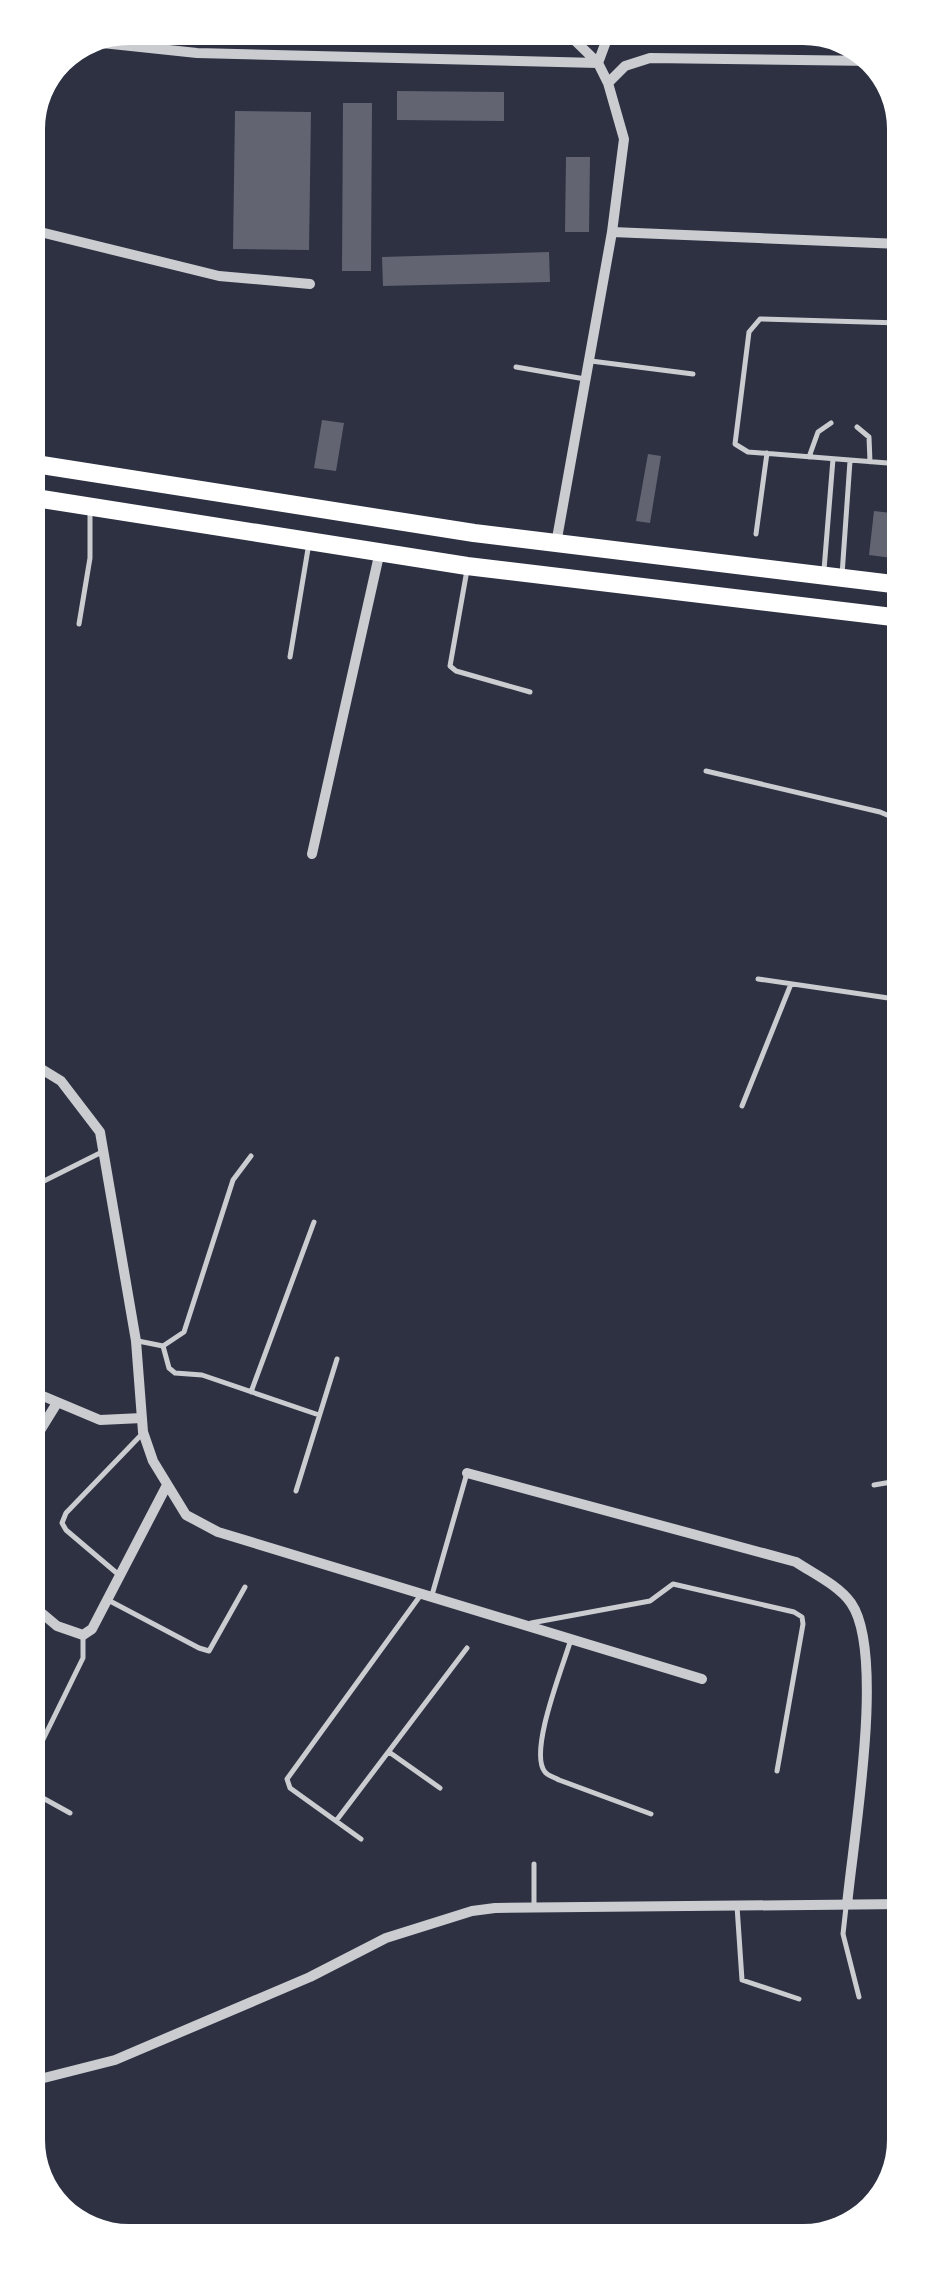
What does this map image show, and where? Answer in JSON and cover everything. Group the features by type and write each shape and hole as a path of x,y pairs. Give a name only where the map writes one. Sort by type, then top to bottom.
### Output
{"highway":[{"path":"45,466 556,544 887,583"},
{"path":"45,500 468,566 887,616"}],"street":[{"path":"126,45 197,53 598,62"},
{"path":"556,544 612,232 624,139 608,83 598,62 580,45"},
{"path":"598,62 604,45"},
{"path":"608,83 624,66 650,58 851,60"},
{"path":"45,232 219,276 310,284"},
{"path":"612,232 887,243"},
{"path":"312,854 380,551"},
{"path":"45,1071 62,1081 100,1132 136,1341 143,1432 153,1461 186,1514 218,1532 702,1679"},
{"path":"45,1398 100,1420 142,1418"},
{"path":"45,1421 56,1403"},
{"path":"468,1473 796,1562 850,1600 867,1649 868,1694 846,1906"},
{"path":"45,1619 83,1635 92,1629 168,1485"},
{"path":"45,2078 115,2060 310,1978 386,1938 472,1911 887,1905"}],"lane":[{"path":"887,323 760,318 749,332 734,444 748,452 887,463"},
{"path":"588,360 693,374"},
{"path":"516,367 585,379"},
{"path":"809,457 818,432 831,423"},
{"path":"857,427 869,437 870,462"},
{"path":"756,534 767,453"},
{"path":"833,459 833,577"},
{"path":"833,577 850,460"},
{"path":"79,624 90,548 90,507"},
{"path":"290,657 310,540"},
{"path":"468,566 450,666 456,672 530,692"},
{"path":"706,771 887,815"},
{"path":"758,979 887,998"},
{"path":"742,1106 791,984"},
{"path":"45,1180 104,1151"},
{"path":"136,1341 163,1346 184,1332 233,1180 251,1156"},
{"path":"251,1392 314,1222"},
{"path":"163,1346 169,1368 175,1374 202,1375 319,1415"},
{"path":"296,1491 337,1358"},
{"path":"121,1577 62,1523 143,1432"},
{"path":"361,1839 290,1788 287,1780 426,1595 468,1473"},
{"path":"874,1485 887,1483"},
{"path":"523,1625 650,1601 673,1584 794,1612 804,1624 777,1771"},
{"path":"108,1600 209,1650 245,1586"},
{"path":"45,1735 83,1658 83,1635"},
{"path":"571,1640 541,1740 540,1758 545,1772 650,1814"},
{"path":"336,1821 467,1648"},
{"path":"389,1752 440,1788"},
{"path":"45,1799 70,1813"},
{"path":"534,1864 534,1908"},
{"path":"737,1906 742,1980 799,1999"},
{"path":"846,1906 842,1929 859,1997"}],"building":[{"path":"397,91 504,92 504,121 397,120"},
{"path":"343,103 372,103 371,271 342,271"},
{"path":"235,111 311,112 309,250 233,249"},
{"path":"566,157 590,157 589,232 565,232"},
{"path":"549,252 550,282 383,286 382,257"},
{"path":"322,420 344,423 336,471 314,468"},
{"path":"648,454 661,456 650,523 636,521"},
{"path":"874,511 887,512 887,557 869,555"}]}
